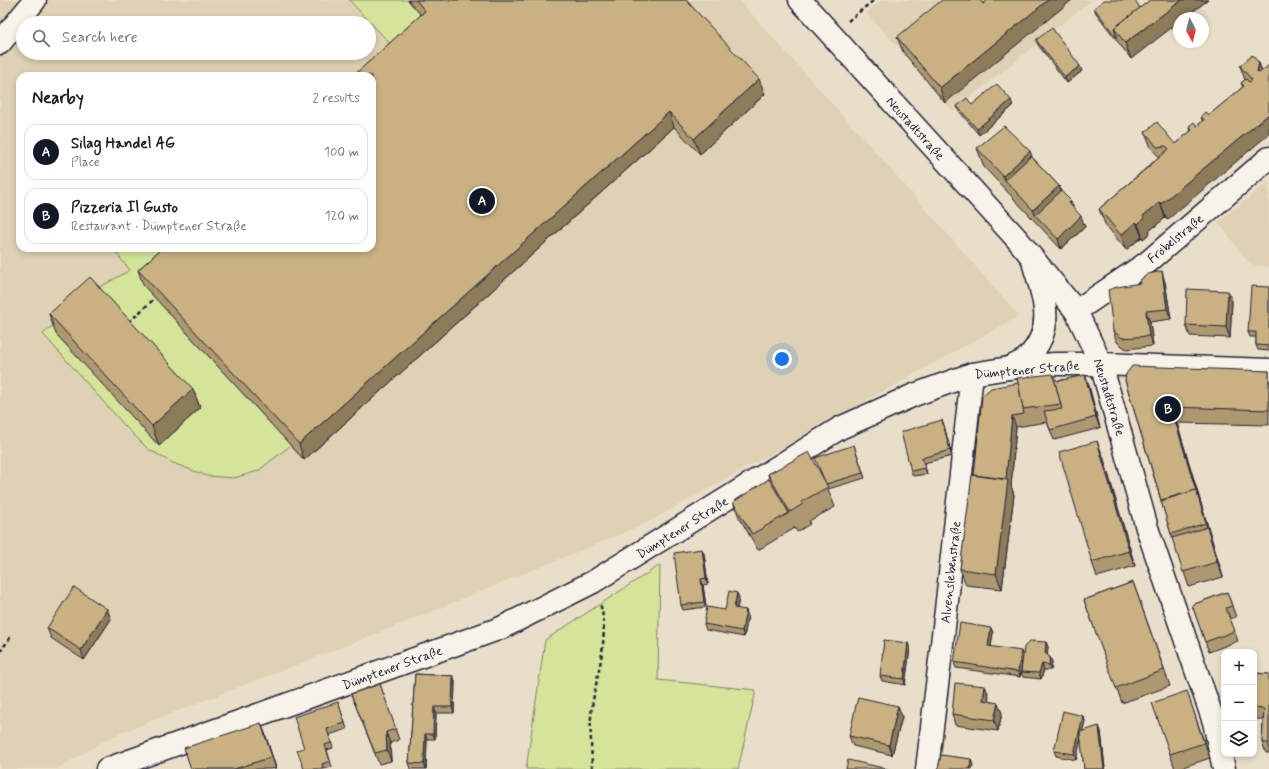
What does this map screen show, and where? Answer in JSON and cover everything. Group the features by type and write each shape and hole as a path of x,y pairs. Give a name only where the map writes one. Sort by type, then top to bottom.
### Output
{"street":[{"path":"22,16 35,0"},
{"name":"Neustadtstraße","path":"800,0 1031,255 1076,311 1101,364 1147,528 1214,722 1224,769"},
{"path":"0,43 16,23"},
{"name":"Fröbelstraße","path":"1076,311 1148,262 1269,158"},
{"path":"1009,368 1027,358 1039,342 1044,328 1046,314 1044,299 1031,255"},
{"name":"Dümptener Straße","path":"107,769 501,628 593,582 840,428 914,395 972,374 1009,368 1055,364 1101,364 1269,370"},
{"name":"Alvenslebenstraße","path":"926,769 946,610 972,374"}],"path":[{"path":"831,34 874,0"},
{"path":"124,317 129,322 155,298"},
{"path":"592,769 591,709 603,646 604,616 593,582"},
{"path":"0,652 12,635"}],"shaded area":[{"path":"0,0 739,0 887,165 1019,316 645,524 391,628 113,736 57,769 0,769"},
{"path":"882,0 1092,0 953,111 903,52 866,13"},
{"path":"1269,181 1269,267 1252,265 1218,222"}],"green space":[{"path":"349,0 408,0 431,26 400,54 376,29 376,16 364,16"},
{"path":"115,252 162,252 170,261 144,285 291,445 258,471 234,478 207,476 173,463 148,449 125,426 43,334 93,291 130,270"},
{"path":"660,565 658,680 756,690 738,769 526,769 545,640"}],"building":[{"path":"416,0 686,0 759,79 694,139 669,112 299,444 138,270 158,252 376,252 376,72 357,72 371,60 376,60 376,55 425,11"},
{"path":"942,0 980,0 983,4 988,0 1048,0 940,88 897,37"},
{"path":"1104,0 1135,0 1140,8 1114,28 1117,38 1094,8"},
{"path":"1150,0 1182,0 1125,43 1114,28"},
{"path":"1052,28 1080,66 1065,77 1036,40"},
{"path":"1252,55 1259,63 1257,71 1259,73 1269,65 1269,114 1161,204 1160,202 1143,216 1144,218 1138,224 1136,222 1121,235 1099,209 1169,149 1166,146 1157,147 1145,132 1157,122 1175,144 1192,130 1189,126 1194,122 1197,126 1204,120 1201,116 1205,112 1209,115 1244,86 1241,83 1246,79 1249,82 1252,80 1240,66"},
{"path":"997,84 1011,100 977,129 957,106 967,98 972,105"},
{"path":"1004,126 1030,151 1003,176 977,148"},
{"path":"1031,156 1059,186 1033,210 1005,180"},
{"path":"1061,191 1071,201 1069,203 1081,216 1058,239 1035,215"},
{"path":"1162,271 1167,309 1146,311 1149,336 1122,338 1113,331 1108,290 1141,283 1140,280 1148,274"},
{"path":"90,277 193,389 152,426 49,314"},
{"path":"1251,286 1269,287 1269,346 1256,345 1256,332 1248,332"},
{"path":"1187,289 1228,291 1226,327 1186,325"},
{"path":"1132,366 1269,371 1269,410 1171,407 1196,490 1161,500 1125,380 1126,374"},
{"path":"1053,374 1061,404 1023,409 1017,378"},
{"path":"1085,375 1096,417 1050,430 1044,411 1062,409 1054,378 1058,381"},
{"path":"1018,383 1024,414 1012,416 1006,479 974,475 982,396 991,388"},
{"path":"942,420 950,450 922,458 925,468 911,471 901,432"},
{"path":"1097,441 1129,551 1092,562 1059,452"},
{"path":"854,445 863,473 826,484 815,458"},
{"path":"809,452 828,487 801,502 803,504 790,512 768,474"},
{"path":"972,475 1008,480 996,574 960,569"},
{"path":"769,479 789,513 752,534 733,502"},
{"path":"1196,490 1206,523 1171,534 1161,501"},
{"path":"1207,527 1217,562 1183,572 1172,538"},
{"path":"702,549 706,578 701,579 704,602 681,605 674,553"},
{"path":"1133,582 1164,670 1116,688 1084,600"},
{"path":"74,587 107,609 81,650 47,628"},
{"path":"729,591 737,593 734,608 746,610 742,631 704,624 707,607 725,610"},
{"path":"1227,592 1232,606 1226,608 1235,631 1205,642 1192,605"},
{"path":"960,623 991,628 988,646 1021,651 1018,672 954,662"},
{"path":"884,640 908,643 904,679 880,676"},
{"path":"1030,641 1046,642 1045,653 1050,657 1049,665 1042,664 1039,673 1021,672 1024,647"},
{"path":"1257,673 1269,674 1269,743 1262,743 1264,709 1257,708"},
{"path":"415,674 453,676 452,707 434,707 433,734 425,734 424,764 409,763"},
{"path":"955,683 985,686 983,700 998,703 994,720 952,714"},
{"path":"380,684 396,729 386,732 387,750 375,753 351,694"},
{"path":"1187,691 1204,743 1170,754 1152,703"},
{"path":"858,697 898,706 889,745 849,736"},
{"path":"338,702 345,723 327,729 331,743 325,745 330,761 322,764 323,769 304,769 297,750 304,748 294,717"},
{"path":"1063,711 1083,716 1074,754 1054,751"},
{"path":"261,723 272,757 234,769 191,769 184,748"},
{"path":"1099,726 1104,769 1084,769 1080,732"},
{"path":"941,755 971,759 970,769 938,769"},
{"path":"848,760 888,769 846,769"}],"place":[{"name":"Silag Handel AG","path":"482,201"},
{"name":"Pizzeria Il Gusto","path":"1168,409"}]}
